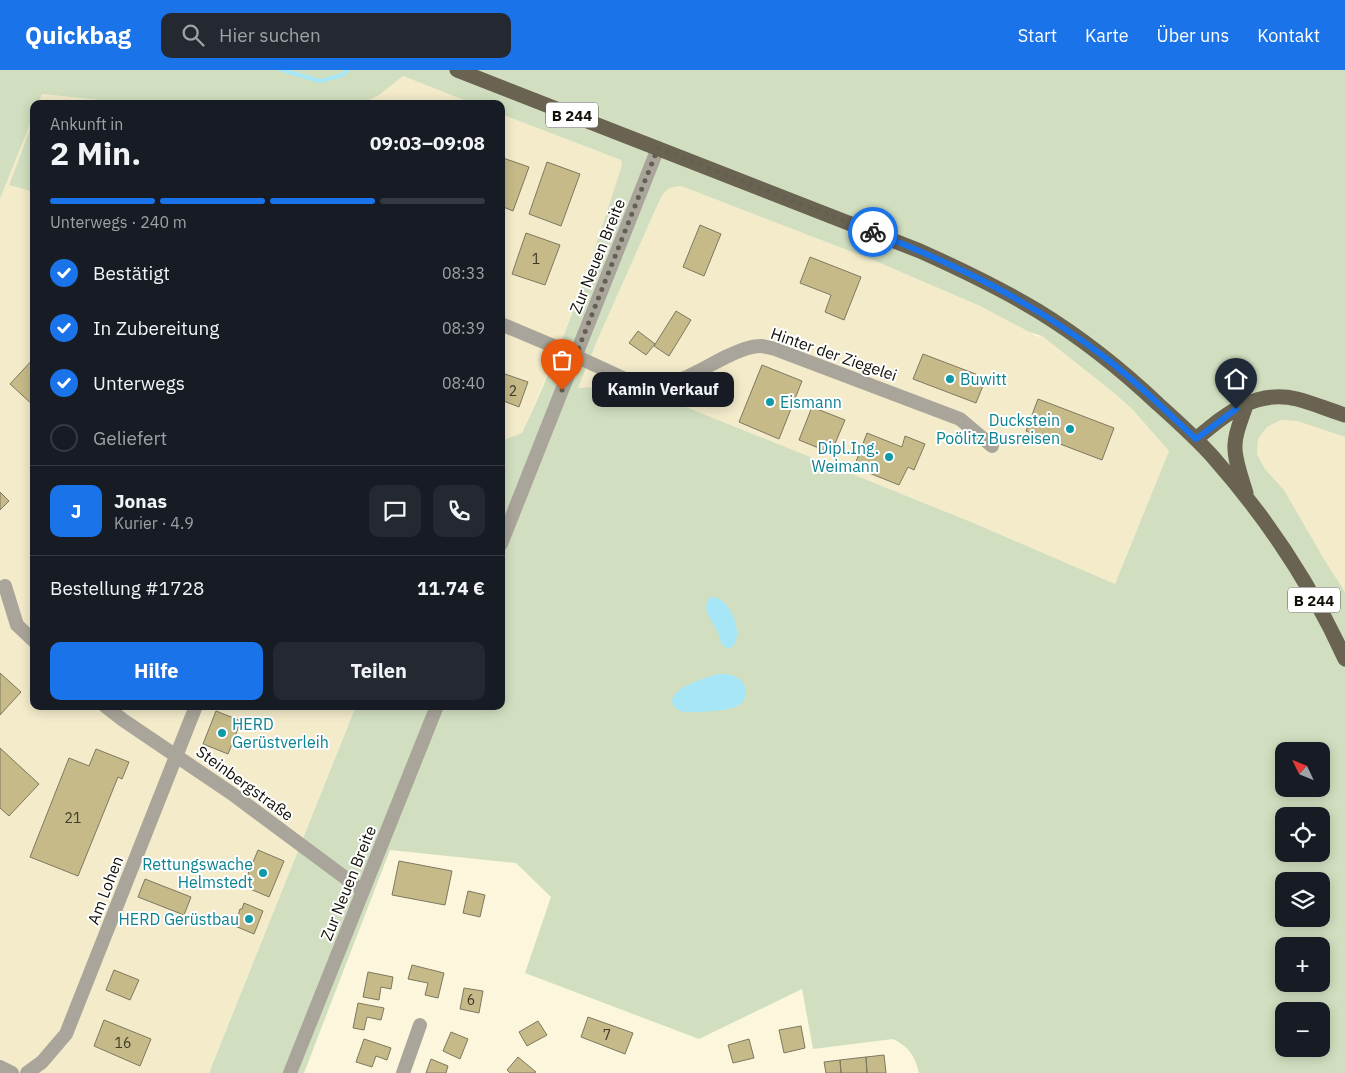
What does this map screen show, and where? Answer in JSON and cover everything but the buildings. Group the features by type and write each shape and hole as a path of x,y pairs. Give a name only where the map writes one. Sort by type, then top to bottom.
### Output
{"main road":[{"name":"B 244","path":"457,70 920,251 1011,295 1061,326 1104,356 1140,387 1196,439 1247,497 1280,542 1315,601 1345,659"},
{"path":"1196,439 1247,402 1274,397 1298,399 1345,415"},
{"path":"1247,402 1236,435 1235,445 1236,458 1247,497"}],"street":[{"name":"Zur Neuen Breite","path":"505,534 658,148"},
{"path":"505,326 575,356"},
{"name":"Hinter der Ziegelei","path":"575,356 638,385 650,387 674,382 744,349 760,346 775,349 960,419 992,446"},
{"path":"6,586 17,625 30,637"},
{"name":"Steinbergstraße","path":"110,710 231,793 362,891"},
{"name":"Am Lohen","path":"26,1073 42,1062 66,1034 194,710"},
{"name":"Zur Neuen Breite","path":"290,1073 435,710"},
{"path":"403,1073 420,1024"},
{"path":"0,1067 12,1073"}],"shaded area":[{"path":"403,76 464,100 370,100"},
{"path":"42,94 99,100 40,100"},
{"path":"505,116 621,160 622,165 595,251 563,336 522,433 505,439"},
{"path":"30,124 30,710 354,710 209,1073 0,1073 0,199"},
{"path":"681,186 873,260 980,306 1038,337 1042,336 1133,410 1169,451 1115,584 976,524 664,398 653,402 641,401 616,393 578,388 657,206 665,191 670,187"},
{"path":"1281,420 1297,421 1345,437 1345,592 1284,490 1265,469 1257,454 1258,439 1267,427"}],"green space":[{"path":"0,70 1345,70 1345,437 1297,421 1281,420 1267,427 1258,439 1257,454 1265,469 1284,490 1345,592 1345,1073 919,1073 916,1062 910,1053 903,1045 893,1039 813,1049 802,989 699,1039 525,973 551,897 516,863 390,850 304,1073 209,1073 354,710 505,710 505,439 522,433 537,401 564,334 622,165 621,160 505,116 505,100 464,100 403,76 370,100 99,100 42,94 40,100 30,100 30,124 0,199","holes":["681,186 873,260 980,306 1029,332 1042,336 1133,410 1169,451 1115,584 976,524 664,398 653,402 641,401 596,387 578,388 661,197 668,189"]},
{"path":"30,130 30,191 9,185"}],"water":[{"path":"711,597 719,599 725,604 735,620 737,638 734,645 728,649 721,642 708,615 706,606"},
{"path":"719,674 732,675 742,682 745,686 746,695 741,703 729,709 699,712 676,709 672,700 681,689 697,681"}],"waterway":[{"path":"282,70 320,81 342,75 348,70"}],"way so far":[{"path":"562,390 658,148 873,232"}],"place":[{"name":"Buwitt","path":"950,379"},
{"name":"Kamin Verkauf","path":"562,390"},
{"name":"Eismann","path":"770,402"},
{"name":"Duckstein Poölitz Busreisen","path":"1070,429"},
{"name":"Dipl.Ing. Weimann","path":"889,457"},
{"name":"HERD Gerüstverleih","path":"222,733"},
{"name":"Rettungswache Helmstedt","path":"263,873"},
{"name":"HERD Gerüstbau","path":"249,919"}],"route":[{"path":"873,232 978,278 1038,311 1104,356 1196,439 1236,409"}]}
